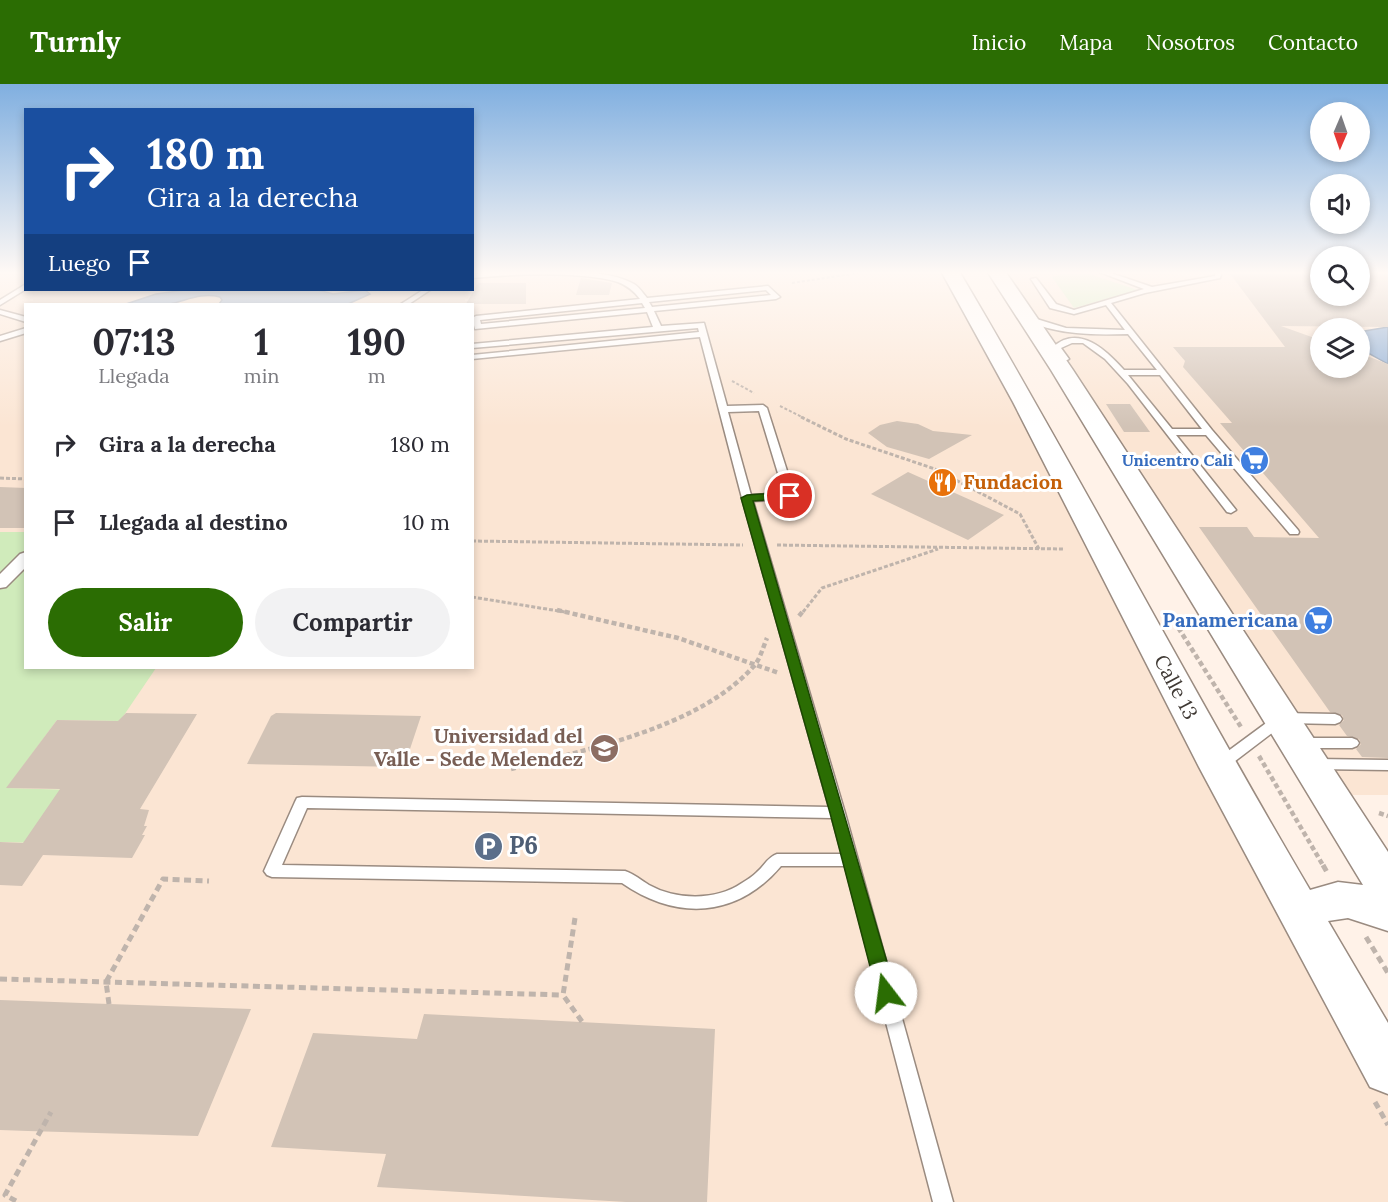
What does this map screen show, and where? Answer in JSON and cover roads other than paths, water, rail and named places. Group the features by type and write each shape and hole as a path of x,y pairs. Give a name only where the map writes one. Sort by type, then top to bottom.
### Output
{"main road":[{"name":"Calle 13","path":"980,323 1218,767 1388,1070"},
{"path":"1032,323 1388,888"},
{"path":"1305,925 1308,911 1322,901 1342,898 1366,902 1388,912"}],"street":[{"path":"0,583 24,559"}],"lane":[{"path":"482,345 475,327 514,323"},
{"path":"655,323 658,329"},
{"path":"1045,323 1055,329 1131,332"},
{"path":"1082,323 1088,332"},
{"path":"1124,323 1209,432 1294,532"},
{"path":"474,346 701,325 779,612 838,813 943,1202"},
{"path":"3,336 24,331"},
{"path":"474,357 704,334"},
{"path":"3,336 24,341"},
{"path":"1062,370 1070,366 1057,347 1078,341 1091,344 1121,372 1231,510"},
{"path":"1121,372 1161,372"},
{"path":"725,409 763,408 790,496 747,498"},
{"path":"1169,432 1209,432"},
{"path":"1297,742 1335,719"},
{"path":"1297,742 1388,765"},
{"path":"1218,767 1251,744 1352,743"},
{"path":"838,813 302,802 272,871 625,877 653,896 689,903 726,899 743,892 757,884 777,860 850,860"}],"water":[{"path":"1388,327 1388,364 1370,354 1370,330"}],"place":[{"name":"Unicentro Cali","path":"1254,460"},
{"name":"Fundacion","path":"942,482"},
{"name":"Panamericana","path":"1319,620"},
{"name":"Universidad del Valle - Sede Melendez","path":"604,748"},
{"name":"P6","path":"488,846"}]}
